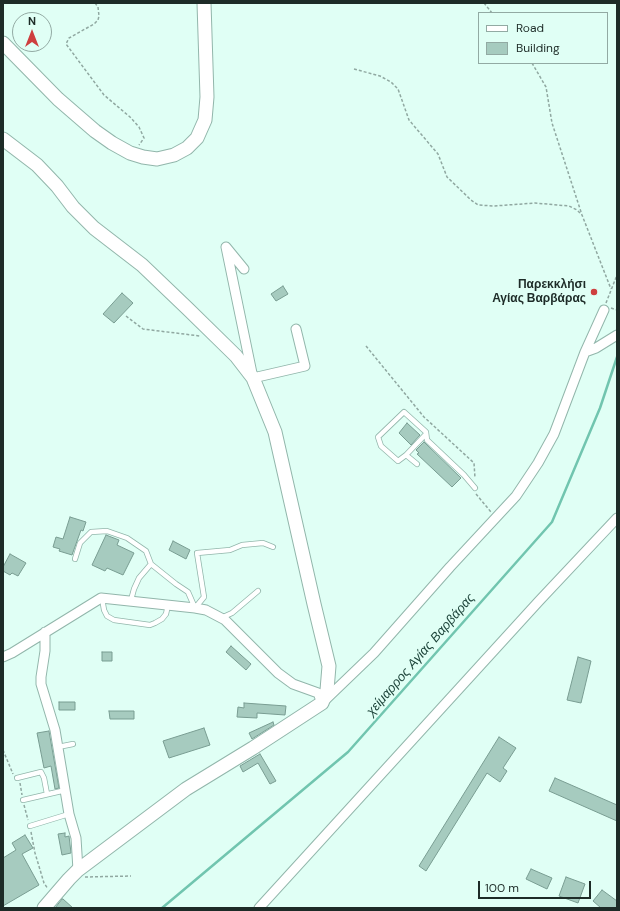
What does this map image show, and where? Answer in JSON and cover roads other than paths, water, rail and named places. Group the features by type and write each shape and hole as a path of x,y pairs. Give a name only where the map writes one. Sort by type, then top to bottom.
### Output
{"street":[{"path":"3,43 58,99 95,131 130,153 143,158 157,159 174,155 187,148 197,138 205,120 204,3"},
{"path":"3,139 37,166 73,207 94,228 142,265 236,356 253,378"},
{"path":"244,269 226,247 253,378 275,432 329,666 327,690 322,703"},
{"path":"44,908 76,872 186,789 322,703 374,653 450,566 516,496 554,434 585,352 604,310"},
{"path":"253,378 305,366 296,329"},
{"path":"585,352 596,348 613,338"},
{"path":"260,908 617,518"},
{"path":"3,656 12,653 102,597 195,608 206,610 225,620 278,673 293,684 318,693 322,703"},
{"path":"45,632 45,651 41,684 58,747 69,814 76,838 76,872"}],"lane":[{"path":"426,434 406,455 398,461 381,446 378,437 404,412 426,432 427,440 476,488"},
{"path":"406,455 417,464"},
{"path":"75,559 80,543 91,532 107,531 127,538 146,551 150,564 188,592 195,608 204,597 197,553 230,550 242,545 263,543 273,547"},
{"path":"131,600 139,578 150,564"},
{"path":"221,618 232,613 258,591"},
{"path":"102,597 104,610 107,616 114,620 150,624 155,623 162,619 166,614 168,605"},
{"path":"58,747 73,744"},
{"path":"17,778 41,772 44,778 47,794"},
{"path":"23,800 66,790"},
{"path":"30,826 69,814"}],"waterway":[{"name":"χείμαρρος Αγίας Βαρβάρας","path":"162,908 348,752 552,522 600,408 617,357"}],"place":[{"name":"Παρεκκλήσι Αγίας Βαρβάρας","path":"594,292"}]}
